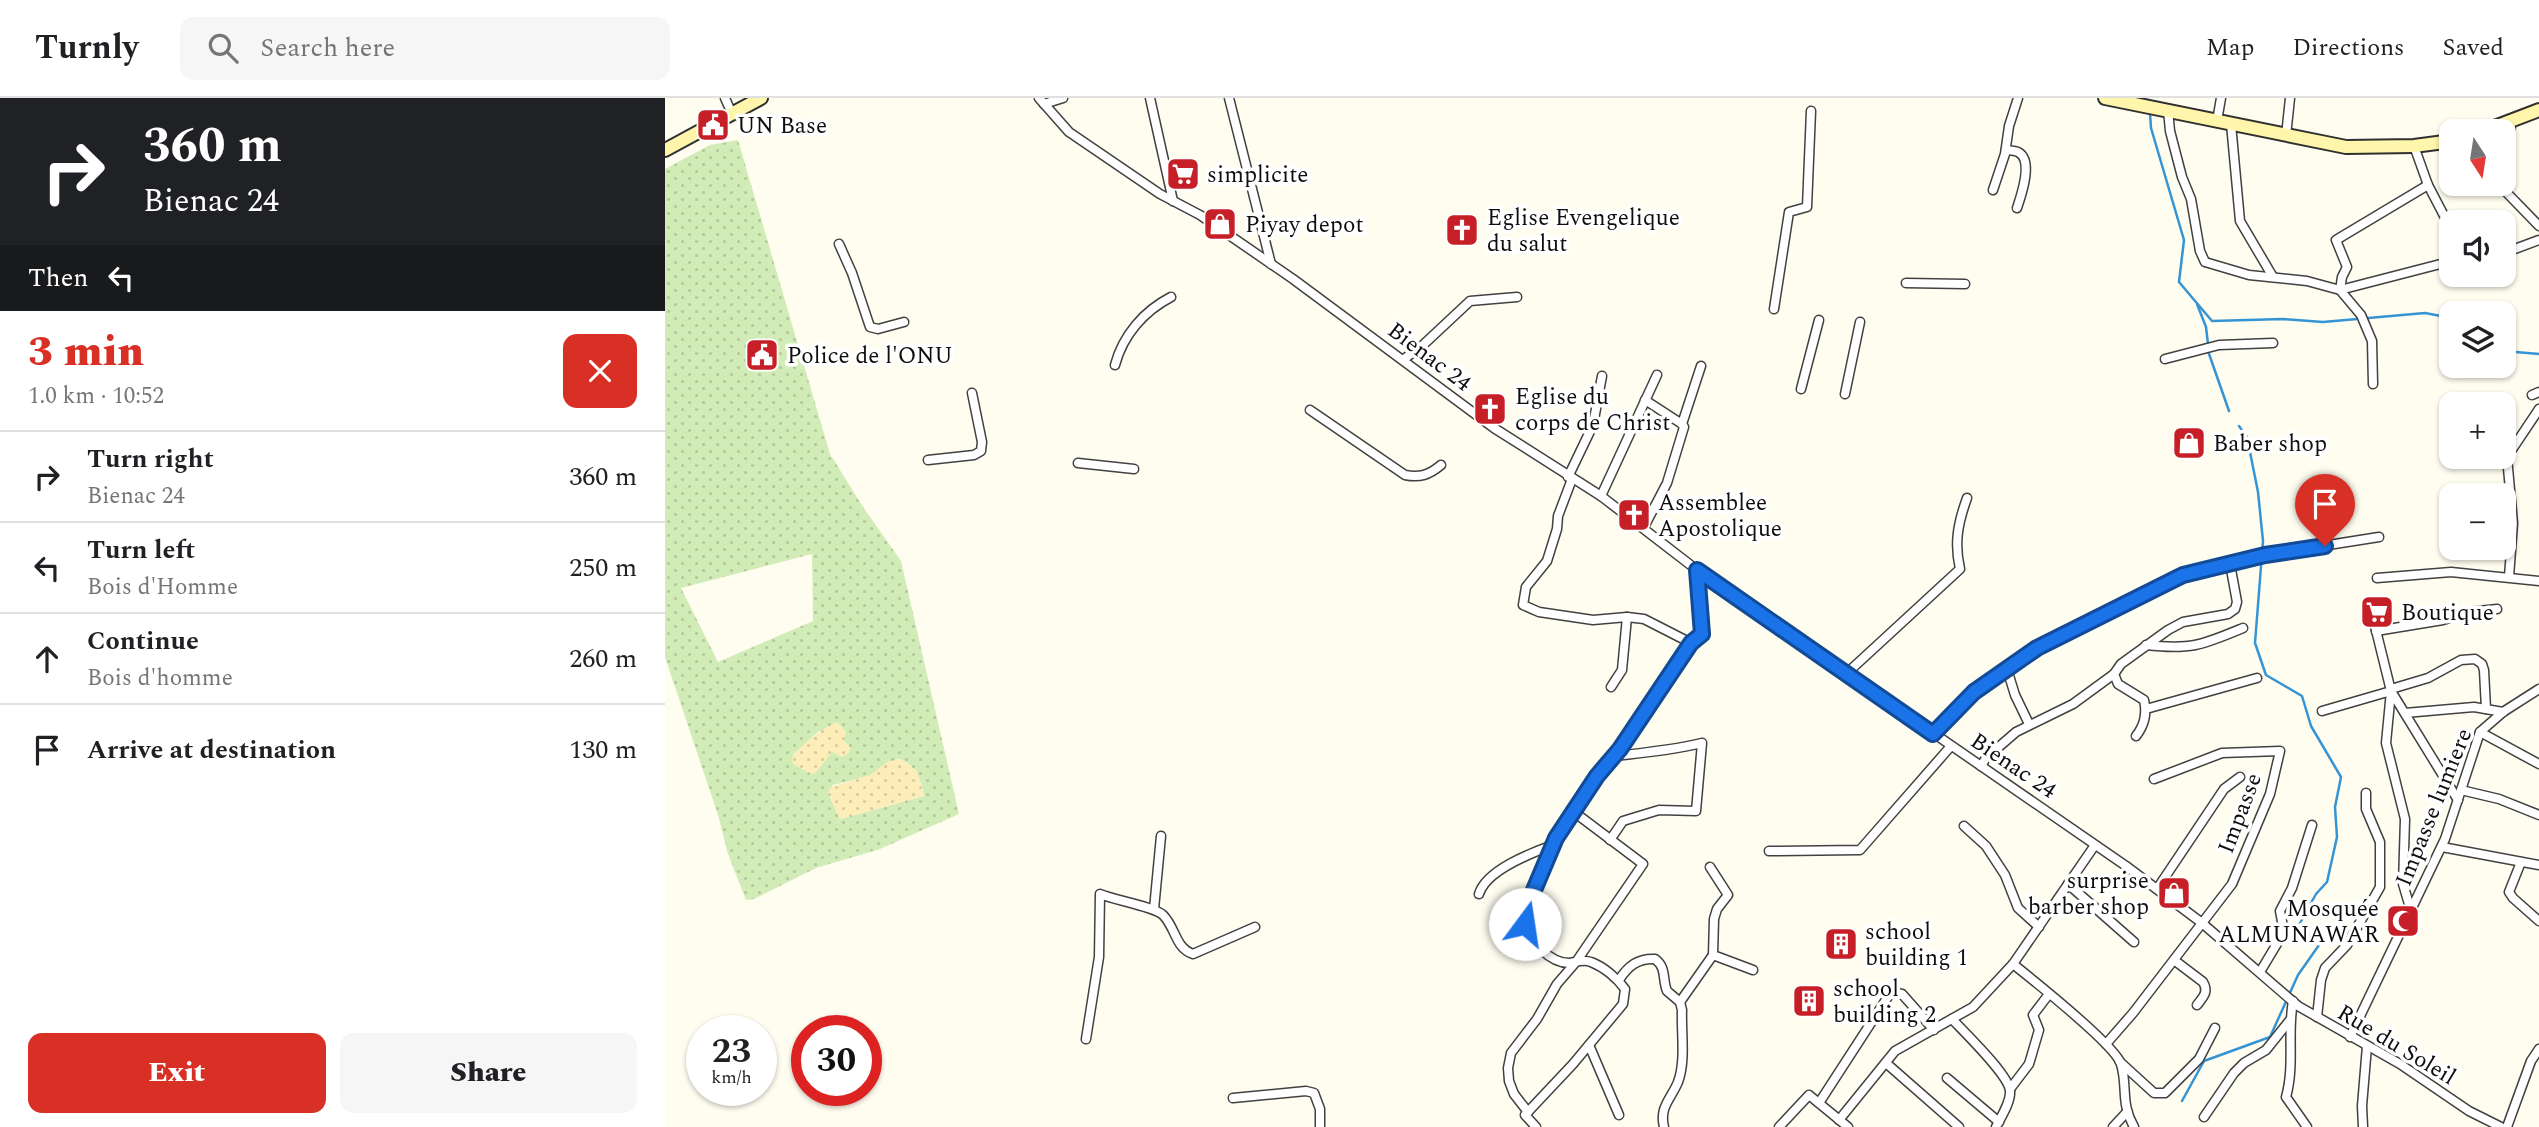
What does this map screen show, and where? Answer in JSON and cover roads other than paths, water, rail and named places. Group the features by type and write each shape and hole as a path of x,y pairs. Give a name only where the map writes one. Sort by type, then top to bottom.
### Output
{"main road":[{"path":"665,150 761,98"},
{"path":"2105,98 2346,147 2414,146 2439,143"},
{"path":"2517,119 2539,110"}],"street":[{"path":"725,98 732,114"},
{"path":"1042,101 1063,98"},
{"path":"1150,98 1173,201"},
{"path":"1229,98 1271,264"},
{"path":"1993,190 2018,98"},
{"path":"2217,121 2221,98"},
{"path":"2286,136 2290,98"},
{"name":"Bienac 24","path":"1042,101 1069,132 1173,201 1200,215 1271,264 1404,359 1494,428 1601,496 1697,570 1933,734 2032,799 2202,923 2278,987"},
{"path":"2164,109 2197,224 2202,258 2205,262 2249,275 2307,281 2340,289 2439,264"},
{"path":"1774,309 1789,212 1807,207 1811,111"},
{"path":"2231,124 2240,221 2273,277"},
{"path":"2414,146 2428,185 2441,210"},
{"path":"2006,150 2017,151 2026,164 2017,208"},
{"path":"2373,384 2372,341 2361,315 2340,289 2347,267 2336,240 2428,185"},
{"path":"2510,196 2539,226"},
{"path":"2516,249 2539,240"},
{"path":"839,244 870,327 878,329 904,322"},
{"path":"1906,283 1965,284"},
{"path":"1115,365 1119,350 1132,330 1152,308 1171,297"},
{"path":"1404,359 1423,345 1470,300 1517,297"},
{"path":"1801,390 1819,320"},
{"path":"1845,394 1860,322"},
{"path":"2165,359 2219,345 2273,343"},
{"path":"1644,527 1667,482 1701,366"},
{"path":"1601,496 1657,375"},
{"path":"1601,376 1593,425 1570,478 1546,561 1526,587 1523,606 1539,612 1593,620 1627,617 1644,619 1691,643"},
{"path":"928,460 974,455 981,450 982,442 972,393"},
{"path":"1646,400 1682,424"},
{"path":"2509,577 2513,523 2507,457 2539,409"},
{"path":"1310,410 1405,475 1417,477 1431,473 1441,465"},
{"path":"1078,463 1134,469"},
{"path":"1846,674 1961,569 1956,550 1957,524 1967,498"},
{"path":"1933,734 1974,692 2037,648 2183,575 2265,555 2379,537"},
{"path":"1981,766 2002,743 2029,724 2060,712 2114,674 2121,664 2146,645 2183,622 2228,614 2235,609 2237,602 2230,564"},
{"path":"1536,1127 1525,1115 1623,1004 1625,989 1619,980 1591,961 1565,963 1535,944 1525,924 1534,890 1553,845 1597,776 1614,756 1691,643 1702,634 1697,570"},
{"path":"2377,578 2451,572 2539,581"},
{"path":"2376,631 2497,609"},
{"path":"1611,687 1622,670 1627,617"},
{"path":"2373,618 2391,690 2458,800"},
{"path":"2146,645 2181,648 2200,646 2243,628"},
{"path":"2322,711 2428,678 2462,660 2475,659 2482,664 2484,670 2486,709"},
{"path":"2007,669 2015,695 2029,724"},
{"path":"2114,674 2118,684 2144,700 2146,709 2143,723 2136,736"},
{"path":"2146,709 2257,678"},
{"name":"Impasse lumiere","path":"2350,1037 2442,847 2480,732 2503,712 2539,689"},
{"path":"2391,690 2386,743 2405,820 2403,884 2411,911"},
{"path":"2405,713 2474,706 2503,712"},
{"path":"2480,732 2539,764"},
{"path":"1610,840 1623,821 1645,813 1659,810 1696,811 1702,743 1666,751 1657,749 1614,756"},
{"path":"1769,851 1860,850 1951,746"},
{"name":"Impasse","path":"2154,779 2222,753 2280,751 2270,794 2232,884 2202,923"},
{"path":"2157,889 2218,797 2240,777"},
{"path":"2461,790 2499,799 2539,814"},
{"path":"2317,1017 2325,968 2347,946 2380,887 2380,842 2366,808 2366,793"},
{"path":"1528,1112 1514,1094 1509,1081 1511,1053 1643,864 1574,812"},
{"path":"2260,972 2284,932 2280,911 2292,888 2312,825"},
{"path":"1964,826 1986,846 2005,875 2018,908 2039,927"},
{"path":"1154,909 1161,836"},
{"path":"1479,894 1493,876 1516,861 1553,845"},
{"path":"1839,1119 1895,1051 1973,1007 2013,964 2095,845"},
{"path":"2442,847 2539,865"},
{"path":"2521,862 2509,892 2539,921"},
{"path":"1680,1002 1713,955 1714,919 1717,909 1728,895 1710,867"},
{"path":"2069,884 2134,942"},
{"path":"1086,1039 1100,957 1100,894 1154,909 1166,919 1183,950 1193,954 1255,927"},
{"path":"2106,1044 2202,923"},
{"path":"1713,955 1753,970"},
{"path":"1619,980 1624,972 1638,961 1655,959 1661,963 1667,991 1680,1002 1682,1010 1679,1079 1665,1103 1662,1119 1664,1127"},
{"path":"2174,960 2206,987 2206,992 2197,1005"},
{"path":"2013,964 2106,1044 2120,1062 2154,1093 2165,1093 2199,1059 2215,1028"},
{"name":"Rue du Soleil","path":"2278,987 2296,1004 2400,1064 2469,1111 2501,1127"},
{"path":"1819,1103 1891,992 1902,994 1934,1030"},
{"path":"1947,1078 1998,1124 2009,1100 2010,1089 2029,1064 2039,1028 2033,1015 2049,994"},
{"path":"2204,1117 2234,1073 2244,1063 2266,1050 2290,1020 2296,1004"},
{"path":"1952,1019 1998,1069 2010,1089"},
{"path":"2290,1020 2291,1065 2286,1097 2307,1127"},
{"path":"1589,1045 1619,1115"},
{"path":"2363,1127 2367,1046"},
{"path":"2507,1127 2531,1061 2539,1049"},
{"path":"2120,1062 2126,1113 2134,1127"},
{"path":"1886,1063 1959,1127"},
{"path":"1233,1098 1306,1091 1314,1093 1320,1108 1320,1127"},
{"path":"1779,1127 1809,1095 1848,1127"},
{"path":"2113,1127 2126,1113"}],"waterway":[{"path":"2150,113 2151,128 2184,240 2179,282 2212,321 2283,319 2323,322 2425,313 2439,316"},
{"path":"2197,304 2206,327 2208,344"},
{"path":"2208,351 2229,411"},
{"path":"2516,352 2539,354"},
{"path":"2182,1101 2204,1061 2270,1037 2298,975 2319,945 2299,925 2316,894 2327,882 2337,837 2335,807 2341,777 2311,726 2302,696 2266,675 2255,643 2263,541 2258,492 2247,437 2239,426"}],"place":[{"name":"UN Base","path":"713,125"},
{"name":"simplicite","path":"1183,174"},
{"name":"Piyay depot","path":"1220,224"},
{"name":"Eglise Evengelique du salut","path":"1462,230"},
{"name":"Police de l'ONU","path":"762,355"},
{"name":"Eglise du corps de Christ","path":"1490,409"},
{"name":"Baber shop","path":"2189,443"},
{"name":"Assemblee Apostolique","path":"1634,515"},
{"name":"Boutique","path":"2377,612"},
{"name":"surprise barber shop","path":"2174,893"},
{"name":"Mosquée ALMUNAWAR","path":"2403,921"},
{"name":"school building 1","path":"1841,944"},
{"name":"school building 2","path":"1809,1001"}]}
